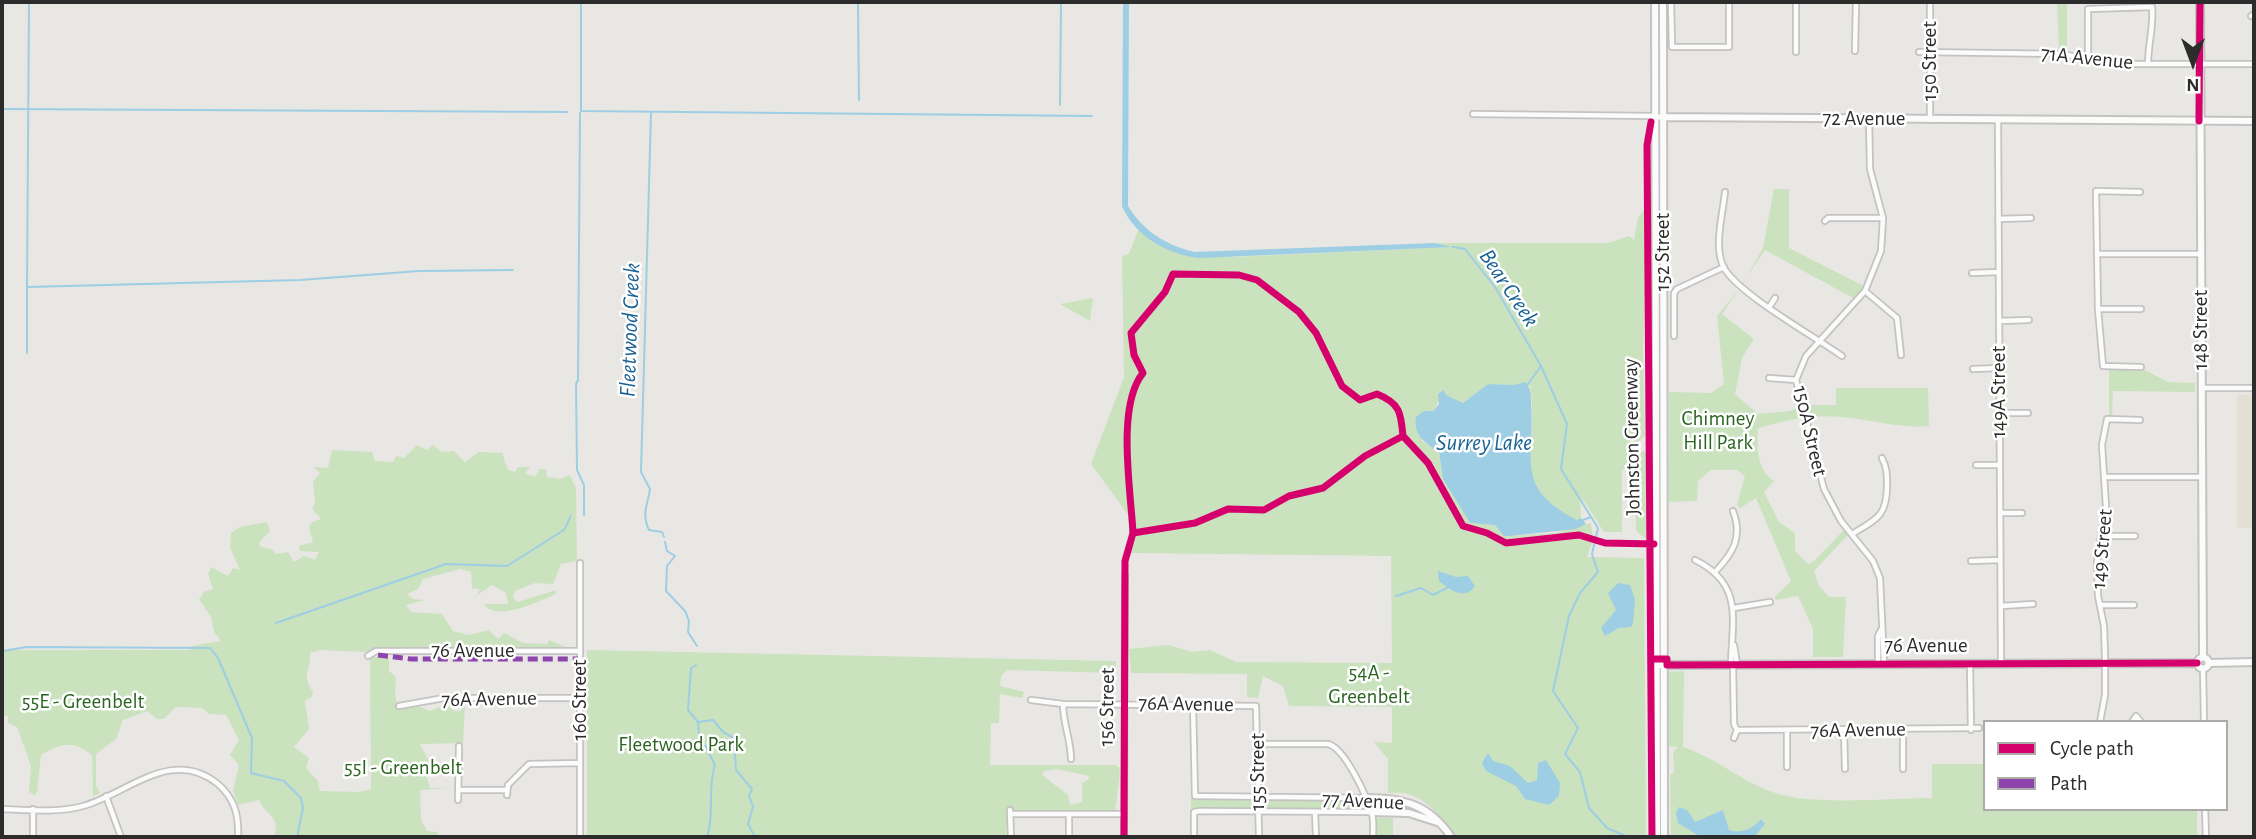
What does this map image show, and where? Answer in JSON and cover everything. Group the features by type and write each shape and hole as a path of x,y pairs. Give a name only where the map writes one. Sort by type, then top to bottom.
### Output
{"main road":[{"name":"152 Street","path":"1655,2 1659,664 1664,837"},
{"name":"152 Street","path":"1657,837 1664,117 1662,2"},
{"name":"148 Street","path":"2200,2 2200,477 2203,663"},
{"name":"72 Avenue","path":"1655,117 2254,121"},
{"name":"76 Avenue","path":"1659,664 2254,662"},
{"name":"77 Avenue","path":"1365,798 1411,802 1428,811 1442,825"},
{"name":"77 Avenue","path":"1371,812 1409,813 1442,825"},
{"path":"1442,825 1451,837"}],"street":[{"path":"1671,2 1672,47 1729,47 1729,2"},
{"path":"1796,2 1796,52"},
{"path":"1855,51 1856,2"},
{"name":"150 Street","path":"1930,2 1930,120"},
{"path":"2088,58 2088,9 2152,7 2154,23 2148,42 2148,64"},
{"name":"71A Avenue","path":"1919,52 2033,52 2088,58 2104,64 2254,64"},
{"name":"72 Avenue","path":"1474,114 1655,117"},
{"name":"150A Street","path":"1869,119 1870,169 1883,218 1881,251 1865,291 1819,339 1806,356 1796,380 1824,489 1836,513 1873,561 1880,578 1881,664"},
{"name":"149A Street","path":"1998,120 2001,664"},
{"path":"2140,192 2096,191 2098,309 2103,366 2141,367"},
{"path":"1725,192 1720,243 1724,267 1741,286 1842,356"},
{"path":"1825,221 1828,218 1883,218"},
{"path":"1998,219 2031,218"},
{"path":"2097,254 2200,254"},
{"path":"1674,336 1674,293 1677,289 1724,267"},
{"path":"1972,273 1998,272"},
{"path":"1865,291 1897,318 1901,355"},
{"path":"1770,306 1775,298"},
{"path":"2098,309 2141,309"},
{"path":"1999,321 2029,320"},
{"path":"1973,369 1999,368"},
{"path":"1769,379 1796,380"},
{"path":"2201,388 2254,388"},
{"path":"1999,413 2028,414"},
{"name":"149 Street","path":"2100,720 2105,695 2105,632 2099,606 2097,561 2106,506 2102,445 2107,419 2140,419"},
{"path":"1852,534 1880,516 1886,506 1887,468 1882,458"},
{"path":"1976,465 2000,465"},
{"path":"2104,477 2200,477"},
{"path":"1716,571 1732,554 1737,542 1737,524 1733,511"},
{"path":"2000,513 2022,513"},
{"path":"2101,536 2135,536"},
{"path":"1695,560 1716,571 1734,608 1734,724 1737,730 1734,738"},
{"path":"1970,561 2000,560"},
{"name":"160 Street","path":"580,563 580,837"},
{"name":"156 Street","path":"1124,837 1125,576"},
{"path":"1734,608 1770,602"},
{"path":"2000,606 2033,604"},
{"path":"2099,606 2134,605"},
{"name":"76 Avenue","path":"368,656 376,651 580,651"},
{"name":"148 Street","path":"2203,663 2204,720"},
{"path":"1970,664 1971,730"},
{"name":"76A Avenue","path":"399,706 444,698 580,698"},
{"name":"76A Avenue","path":"1031,700 1063,704 1257,706"},
{"path":"1063,704 1063,727 1070,744 1071,759"},
{"name":"77 Avenue","path":"1193,704 1195,796 1365,798"},
{"name":"155 Street","path":"1257,706 1259,837"},
{"name":"76A Avenue","path":"1737,730 1979,728"},
{"path":"1903,729 1903,769"},
{"path":"1844,730 1845,769"},
{"path":"1787,731 1787,767"},
{"path":"1258,744 1335,746 1347,761 1371,812 1373,837"},
{"path":"458,800 459,746"},
{"path":"459,790 507,792 529,764 580,763"},
{"path":"2,808 79,807 153,774 173,770 199,774 217,784 236,809 238,837"},
{"path":"106,796 119,835"},
{"path":"33,809 33,837"},
{"path":"1315,811 1316,837"},
{"path":"2205,811 2206,837"},
{"path":"1011,837 1010,812 1124,814"},
{"name":"77 Avenue","path":"1194,837 1194,812 1371,812"},
{"path":"1069,814 1069,837"}],"shaded area":[{"path":"2237,395 2254,395 2254,528 2237,528"}],"green space":[{"path":"2057,2 2067,2 2067,50 2059,50"},
{"path":"1774,189 1789,189 1789,248 1864,286 1855,299 1765,250 1747,277 1763,248"},
{"name":"54A - Greenbelt","path":"1648,204 1643,350 1645,436 1632,449 1629,467 1622,470 1622,532 1604,532 1584,501 1580,502 1581,518 1577,521 1555,507 1541,493 1534,479 1531,463 1530,386 1488,384 1463,403 1446,395 1445,391 1433,411 1424,411 1422,441 1439,452 1443,479 1470,523 1495,525 1504,536 1510,536 1556,533 1591,523 1593,540 1587,557 1644,558 1646,837 1456,837 1428,804 1410,795 1388,793 1388,759 1374,742 1392,743 1392,707 1289,706 1283,686 1263,676 1258,698 1247,697 1247,674 1131,673 1129,649 1169,645 1192,652 1210,650 1236,662 1392,663 1391,556 1129,553 1129,516 1091,464 1124,377 1122,256 1129,254 1138,230 1165,248 1235,257 1450,247 1434,243 1608,243 1629,236 1634,240 1638,218"},
{"name":"Chimney Hill Park","path":"1738,290 1722,314 1754,339 1742,358 1735,394 1758,414 1790,411 1802,405 1836,405 1836,388 1928,388 1929,426 1819,416 1758,428 1761,464 1774,481 1764,492 1779,522 1795,533 1795,551 1808,564 1844,530 1848,535 1814,571 1819,586 1829,597 1846,597 1843,657 1813,657 1813,629 1798,596 1776,600 1775,597 1791,581 1756,498 1740,508 1737,505 1745,476 1737,470 1711,470 1698,481 1697,501 1669,502 1669,392 1711,393 1724,384 1717,316"},
{"path":"1093,298 1090,321 1060,304"},
{"path":"2109,368 2143,369 2168,382 2195,383 2195,392 2113,391 2112,418 2109,417"},
{"path":"417,445 427,450 433,445 442,452 454,451 465,462 479,452 502,453 508,470 515,472 518,467 530,467 525,473 535,477 540,469 546,469 547,477 560,479 570,475 576,488 577,561 561,564 553,584 535,583 515,591 513,598 518,602 556,590 556,594 518,609 490,609 484,604 508,604 506,593 492,585 476,596 480,589 472,588 471,572 460,569 423,579 418,589 407,594 413,599 424,600 406,605 411,612 442,614 453,631 469,635 489,630 498,639 504,633 523,643 547,644 549,640 568,648 378,647 365,652 320,650 310,653 307,680 313,692 312,697 305,701 309,729 294,747 309,758 306,768 318,781 320,791 360,792 371,789 370,657 389,657 389,671 396,677 398,708 416,705 430,711 446,704 454,711 461,711 463,704 463,743 420,744 429,762 426,774 430,788 448,788 420,790 421,820 427,831 438,832 438,837 274,837 274,820 259,800 238,805 233,790 239,765 230,755 239,740 226,715 209,714 202,708 176,707 164,719 157,719 147,711 123,720 116,739 96,754 96,785 100,793 93,796 92,755 72,745 54,748 41,755 37,792 35,795 29,792 31,766 17,727 8,723 8,716 2,715 2,650 190,650 191,646 221,641 214,632 211,617 199,599 204,592 213,589 208,574 211,567 228,576 233,568 240,570 230,548 231,533 240,527 267,522 270,531 259,543 261,547 272,549 276,554 288,552 294,562 304,556 315,560 319,552 300,551 299,546 313,542 309,527 312,522 321,519 312,508 315,503 313,482 320,473 313,467 328,468 332,450 372,452 375,461 393,462 396,456 404,458"},
{"path":"1645,450 1648,464 1646,539 1636,531 1635,454"},
{"name":"Fleetwood Park","path":"587,650 1116,661 1116,673 1007,670 1001,676 1000,686 1024,692 1022,698 1000,694 999,723 991,723 990,765 1115,765 1120,772 1115,813 1018,813 1008,807 1006,837 587,837","holes":["1056,769 1089,776 1088,780 1082,783 1082,802 1070,805 1068,795 1042,775 1044,771"]},
{"path":"1684,671 1683,747 1775,793 1831,800 1932,798 1932,764 1983,764 1983,811 2197,811 2197,837 1671,837 1670,775 1674,772 1673,752 1678,747 1668,746 1668,672"},
{"path":"1191,799 1252,799 1252,809 1191,808"},
{"path":"1266,800 1361,800 1361,810 1266,809"},
{"path":"1373,800 1410,804 1433,818 1408,810 1377,810"},
{"path":"1377,818 1393,818 1393,837 1377,837"}],"water":[{"path":"1123,2 1129,2 1128,206 1156,236 1194,252 1434,243 1452,247 1200,258 1177,253 1144,235 1135,227 1122,206"},
{"name":"Surrey Lake","path":"1525,382 1531,394 1531,456 1536,484 1557,508 1577,520 1581,518 1586,524 1576,529 1504,536 1495,525 1470,523 1443,479 1439,452 1425,442 1416,429 1416,417 1424,411 1433,411 1439,404 1438,394 1444,390 1446,395 1463,403 1488,384 1514,385"},
{"path":"1438,571 1456,577 1468,576 1475,586 1467,593 1457,592 1439,581"},
{"path":"1618,583 1630,585 1635,600 1633,623 1631,627 1619,628 1605,636 1601,628 1616,610 1608,593"},
{"path":"1488,753 1493,761 1510,766 1528,783 1537,780 1538,763 1546,760 1560,783 1559,796 1549,805 1525,799 1516,786 1486,771 1482,763"},
{"path":"1679,807 1687,810 1695,822 1723,810 1729,830 1733,831 1746,830 1761,819 1765,824 1754,837 1701,837 1678,823 1676,813"}],"waterway":[{"path":"27,287 29,2"},
{"path":"581,2 581,111 1092,116"},
{"path":"858,2 859,100"},
{"path":"1060,105 1061,2"},
{"path":"2,109 567,112"},
{"path":"580,113 576,384 577,470 584,485 584,515"},
{"name":"Fleetwood Creek","path":"651,113 641,472 650,489 645,514 649,530 662,532 664,537"},
{"name":"Bear Creek","path":"1453,247 1465,249 1495,287 1541,366 1567,424 1561,469 1598,528 1592,554 1598,572 1580,593 1569,616 1553,691 1578,728 1565,754 1580,772 1589,808 1607,828 1628,837"},
{"path":"27,353 27,287 300,280 419,271 513,270"},
{"path":"1528,384 1541,366"},
{"path":"276,623 446,564 507,566 564,530 571,516"},
{"path":"1583,520 1591,517"},
{"name":"Fleetwood Creek","path":"665,542 667,551 675,556 667,566 666,591 685,611 689,621 688,632 697,646"},
{"path":"1396,596 1421,588 1433,595 1449,587"},
{"path":"2,651 27,647 210,648 218,658 252,738 251,773 284,781 301,798 303,808 297,837"},
{"name":"Fleetwood Creek","path":"696,665 691,668 688,710 698,722 713,720 723,732 734,738 736,770 752,789 749,796 753,807 748,824 755,837"},
{"path":"698,723 699,734 715,765 707,837"}],"marked path":[{"path":"378,655 411,659 578,659"}],"cycle path":[{"path":"2199,121 2200,2"},
{"name":"Johnston Greenway","path":"1651,122 1647,145 1652,837"},
{"path":"1133,533 1127,427 1135,388 1143,373 1134,355 1131,333 1165,292 1173,274 1239,275 1257,280 1299,312 1316,333 1342,386 1360,400 1377,394 1395,405 1400,415 1403,436"},
{"path":"1124,837 1125,561 1133,533 1195,523 1228,509 1264,510 1289,496 1323,488 1365,456 1403,436 1428,463 1463,526 1487,533 1506,543 1579,535 1605,543 1654,544"},
{"path":"1652,659 1667,659 1667,665 2197,663"}],"park label":[{"name":"55E - Greenbelt","path":"83,702"},
{"name":"55I - Greenbelt","path":"403,768"}]}
